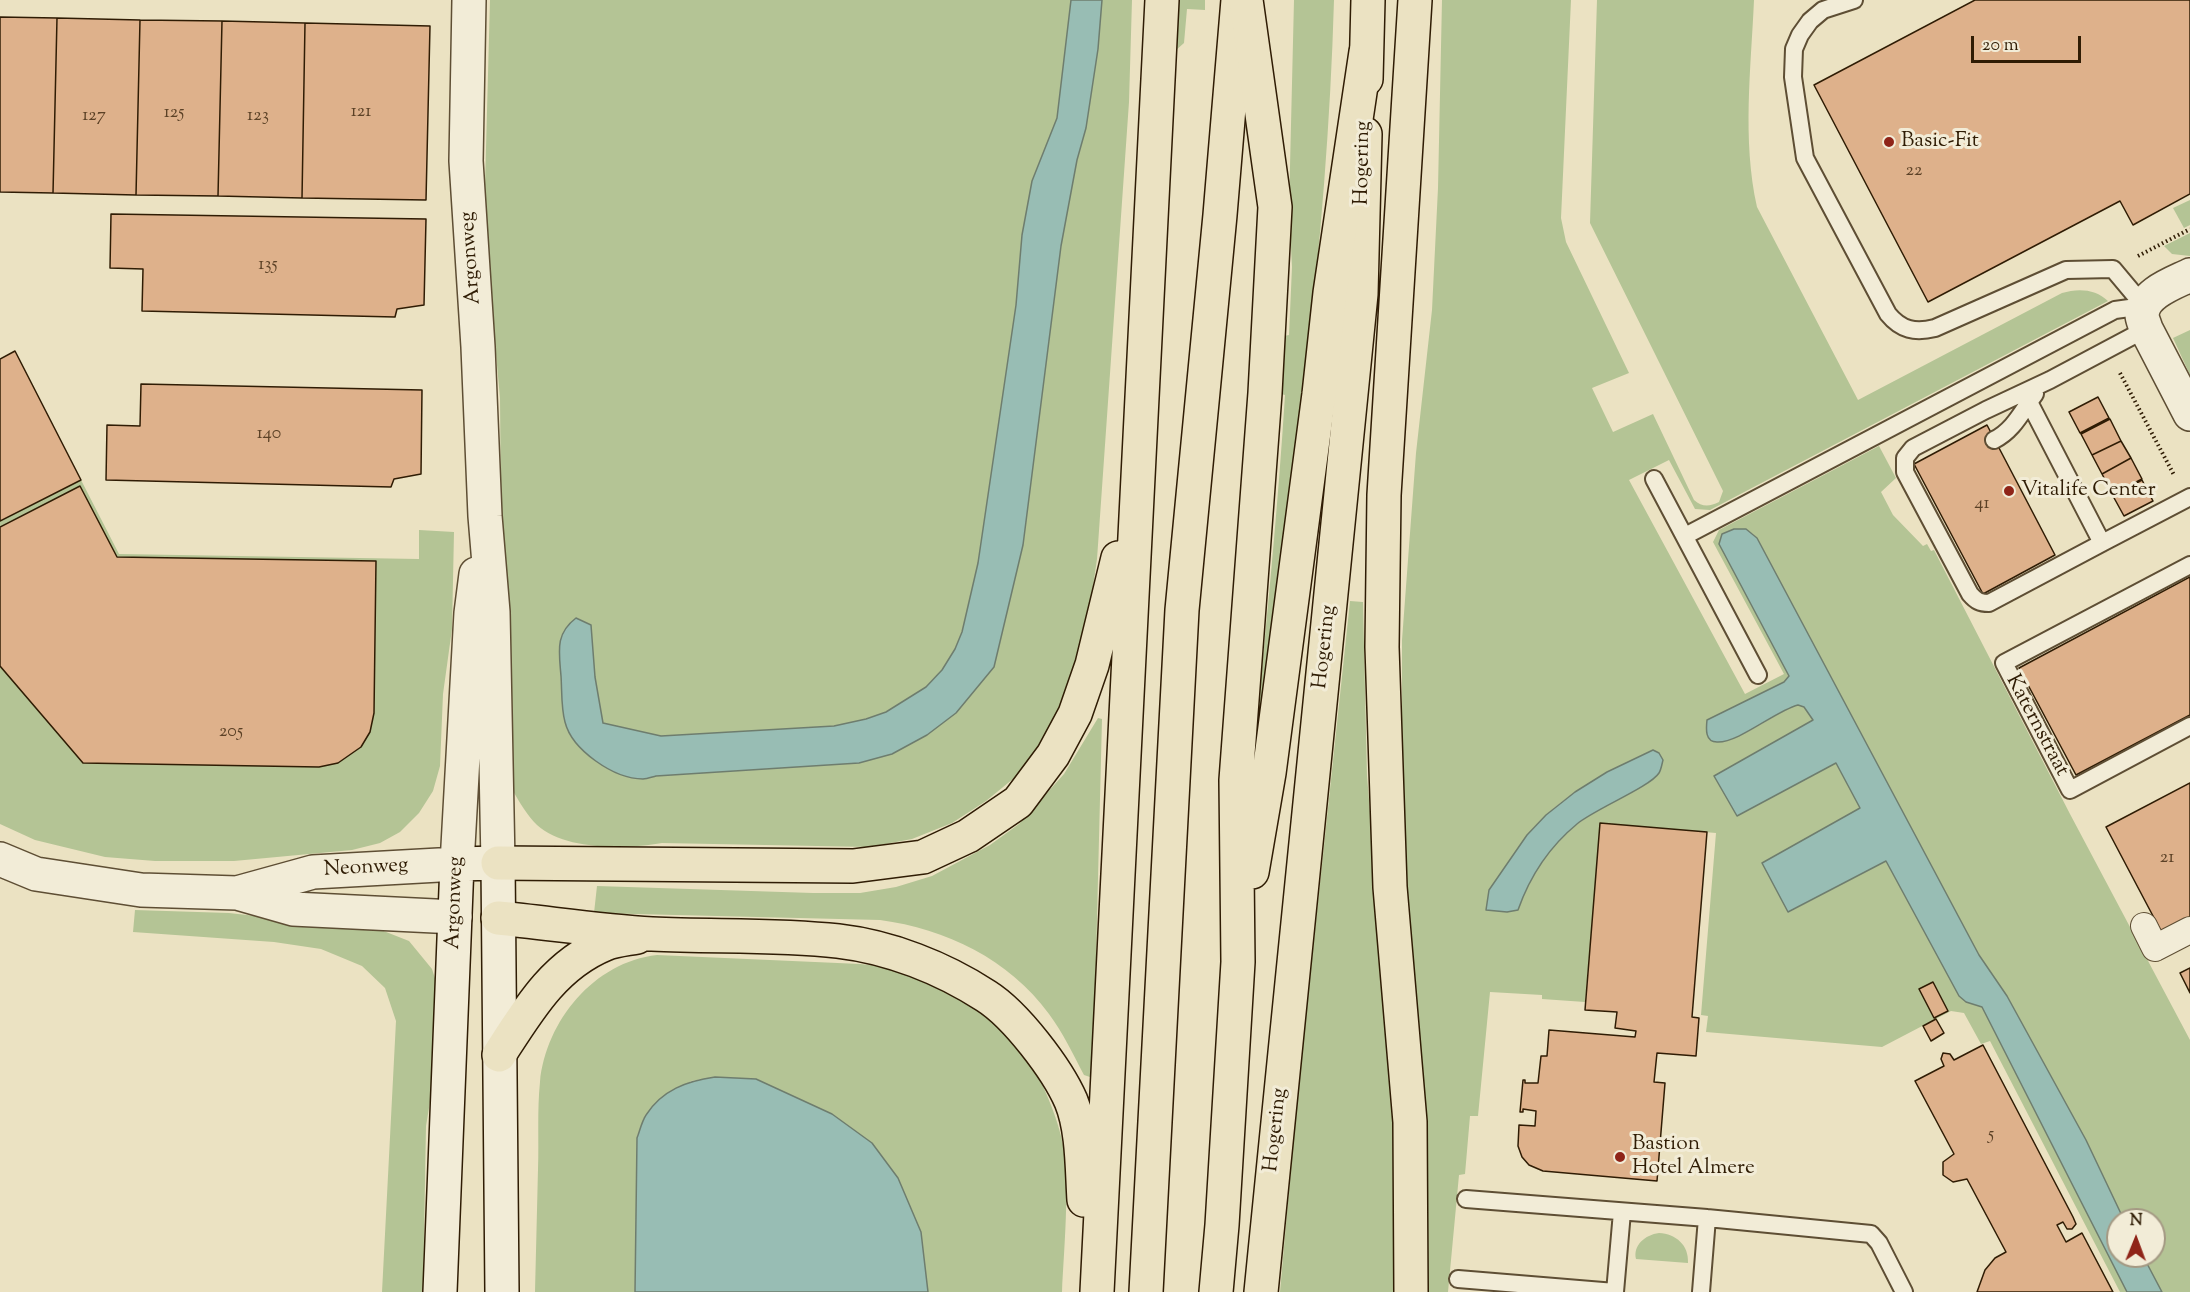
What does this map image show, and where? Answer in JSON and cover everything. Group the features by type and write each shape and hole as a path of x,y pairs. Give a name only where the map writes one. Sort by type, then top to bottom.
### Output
{"highway":[{"path":"1097,1292 1162,0"},
{"path":"1146,1292 1182,610 1238,0"},
{"path":"1216,1292 1238,962 1236,780 1264,405 1275,207 1246,0"},
{"name":"Hogering","path":"1261,1292 1361,294 1368,0"},
{"path":"1411,1292 1410,1122 1390,887 1382,647 1384,495 1414,0"},
{"path":"1238,962 1269,773 1319,394 1329,293 1366,52"},
{"path":"498,863 853,866 923,857 968,836 1018,802 1053,755 1075,714 1092,665 1136,486"},
{"path":"498,918 650,934 787,938 850,943 885,950 945,972 988,997 1024,1031 1050,1064 1072,1103 1080,1143 1090,1292"},
{"path":"499,1055 533,1002 568,964 606,943 650,934"}],"street":[{"name":"Argonweg","path":"469,0 466,161 478,347 485,516 493,612 502,1292"},
{"path":"2190,275 2157,292 2145,317 2190,414"},
{"name":"Argonweg","path":"440,1292 456,864 471,613 485,516"},
{"name":"Neonweg","path":"0,859 36,874 141,890 237,893 293,909 498,918"},
{"name":"Neonweg","path":"237,893 313,872 498,863"},
{"path":"2144,926 2155,948 2190,930"}],"lane":[{"path":"1854,0 1823,10 1810,21 1794,49 1793,77 1805,158 1894,322 1912,331 1923,331 1935,328 2066,270 2113,269 2145,317"},
{"path":"1685,536 2115,310 2145,317"},
{"path":"2145,317 2108,349 1912,448 1905,458 1905,472 1917,481 1970,594 1982,603 1989,603 2188,498"},
{"path":"1994,440 2004,435 2017,421 2029,402 2050,380"},
{"path":"2029,402 2102,543"},
{"path":"1654,478 1758,675"},
{"name":"Katernstraat","path":"2190,565 2004,663 2070,790 2190,726"},
{"path":"1466,1199 1707,1218 1871,1234 1879,1243 1904,1292"},
{"path":"1458,1279 1615,1292 1622,1212"},
{"path":"1701,1292 1707,1218"}],"path":[{"path":"2113,269 2190,229"},
{"path":"2108,349 2188,498"}],"green space":[{"path":"490,0 1071,0 1057,118 1032,181 1022,235 1016,305 978,563 962,632 955,649 942,670 926,687 886,712 834,726 661,736 603,724 595,677 565,722 580,746 590,756 614,771 642,777 859,763 892,754 927,735 994,667 1023,545 1061,246 1077,160 1086,128 1098,49 1102,0 1132,0 1129,102 1097,559 1086,635 1071,689 1049,734 1019,774 986,801 952,823 912,839 869,847 662,843 615,847 597,846 564,840 549,833 533,821 513,791 502,627 500,398 484,222"},
{"path":"1176,0 1205,0 1205,10 1187,9 1184,43 1175,51"},
{"path":"1294,0 1334,0 1330,92 1307,366 1258,730 1256,729 1276,520 1285,395 1281,394 1284,336 1289,335 1292,267 1289,208"},
{"path":"1442,0 1571,0 1561,218 1566,242 1629,373 1592,388 1613,432 1653,414 1694,500 1700,504 1709,505 1719,502 1723,491 1590,223 1597,0 1754,0 1749,130 1752,181 1757,207 1858,400 2062,293 2074,290 2087,291 2098,294 2108,301 1710,510 1695,509 1669,460 1629,480 1745,694 1784,674 1713,542 1719,530 1879,446 1896,478 1881,492 1893,515 1923,546 1927,544 1931,551 1934,550 2190,1040 2190,1292 2162,1292 2149,1268 2166,1268 2166,1208 2118,1208 2086,1140 2007,996 1979,955 1757,538 1749,531 1741,529 1722,534 1789,676 1784,682 1707,720 1711,740 1732,739 1798,705 1804,707 1813,720 1715,776 1737,815 1836,763 1861,809 1789,912 1886,861 1959,995 1966,1002 1982,1007 2106,1251 2106,1265 1990,1041 1981,1044 1964,1013 1951,1011 1882,1047 1706,1032 1708,1016 1701,1015 1716,833 1601,823 1585,1002 1542,999 1542,995 1490,992 1478,1116 1470,1116 1465,1174 1459,1175 1448,1292 1422,1292 1402,766 1402,640 1416,453 1432,310 1438,188","holes":["1644,754 1650,782 1605,806 1569,831 1555,846 1541,863 1518,910 1489,890 1529,833 1554,808 1582,788"]},
{"path":"2190,200 2190,225 2184,228 2173,208"},
{"path":"2190,233 2190,256 2172,254 2164,246"},
{"path":"2190,330 2190,375 2173,338"},
{"path":"81,480 119,554 419,559 419,530 454,532 452,629 443,694 440,766 433,791 419,813 400,832 380,843 352,850 234,861 155,861 105,857 35,840 0,824 0,521"},
{"path":"1350,601 1363,602 1367,776 1397,1128 1399,1292 1280,1292 1297,1100"},
{"path":"1098,718 1102,719 1093,1078 1084,1075 1049,1014 1015,977 974,950 929,931 880,920 594,913 597,886 860,893 896,887 932,876 990,845 1019,824 1064,774"},
{"path":"135,910 229,913 381,930 409,941 432,969 440,994 441,1035 426,1126 423,1292 382,1292 396,1021 385,988 362,966 321,949 274,942 133,932"},
{"path":"657,955 887,967 940,984 1004,1029 1045,1082 1042,1084 1063,1145 1066,1199 1062,1292 928,1292 928,1287 756,1079 715,1077 691,1081 645,1115 637,1137 635,1292 535,1292 538,1115 544,1059 563,1017 577,998 594,982 613,969 634,960"},
{"path":"1659,1233 1676,1238 1684,1246 1688,1263 1636,1259 1638,1245 1649,1236"},
{"path":"2108,1268 2115,1268 2127,1292 2120,1292"}],"water":[{"path":"1071,0 1102,0 1098,49 1086,128 1077,160 1061,246 1023,545 994,667 956,713 927,735 892,754 859,763 656,776 643,779 632,778 607,768 576,743 565,722 562,705 560,644 565,630 576,618 591,625 595,677 603,723 661,736 834,726 866,719 886,712 926,687 942,670 955,649 962,632 978,563 1016,305 1022,235 1032,181 1057,118"},
{"path":"1734,529 1746,529 1757,538 1979,955 2007,996 2086,1140 2118,1208 2106,1208 2106,1251 1982,1007 1966,1002 1959,996 1886,861 1788,912 1762,863 1860,808 1836,763 1737,816 1714,776 1813,720 1804,707 1798,705 1726,741 1717,742 1708,737 1707,720 1784,682 1789,676 1719,544 1722,534"},
{"path":"1653,750 1659,753 1663,760 1661,769 1654,779 1585,818 1567,833 1541,863 1528,885 1518,910 1507,912 1486,910 1489,890 1527,835 1546,815 1575,792 1607,772"},
{"path":"715,1077 756,1079 832,1114 872,1143 898,1178 921,1232 928,1292 635,1292 637,1138 642,1123 652,1106 667,1093 685,1084"},
{"path":"2115,1268 2149,1268 2162,1292 2127,1292"}],"building":[{"path":"1975,0 2190,0 2190,194 2133,225 2120,201 1928,302 1814,85"},
{"path":"0,17 57,18 53,193 0,192"},
{"path":"57,18 140,20 136,195 53,193"},
{"path":"140,20 222,21 218,196 136,195"},
{"path":"222,21 305,23 302,198 218,196"},
{"path":"305,23 430,26 426,200 302,198"},
{"path":"111,214 426,219 424,305 397,309 395,317 142,311 143,269 110,268"},
{"path":"15,351 81,480 0,521 0,359"},
{"path":"141,384 422,390 421,474 394,479 391,487 106,480 107,425 140,426"},
{"path":"2098,397 2109,418 2080,433 2069,412"},
{"path":"2110,419 2121,441 2092,455 2081,434"},
{"path":"1987,425 2055,555 1983,594 1914,464"},
{"path":"2121,441 2131,458 2102,474 2092,455"},
{"path":"2131,458 2142,479 2113,494 2102,474"},
{"path":"2142,480 2153,501 2124,516 2113,496"},
{"path":"80,486 117,557 376,561 374,713 370,732 361,747 338,763 319,767 83,763 0,666 0,527"},
{"path":"2190,577 2190,715 2076,775 2019,668"},
{"path":"2190,783 2190,918 2162,933 2106,827"},
{"path":"1600,823 1707,832 1692,1017 1699,1018 1696,1056 1657,1053 1654,1082 1665,1083 1657,1181 1543,1171 1529,1165 1522,1157 1518,1146 1519,1125 1535,1126 1536,1111 1523,1109 1523,1112 1520,1112 1523,1080 1525,1083 1538,1083 1541,1056 1547,1056 1549,1030 1635,1037 1636,1031 1615,1028 1617,1012 1585,1010"},
{"path":"2190,968 2190,993 2180,973"},
{"path":"1933,982 1948,1011 1934,1018 1919,989"},
{"path":"1936,1019 1944,1033 1931,1041 1923,1026"},
{"path":"1983,1045 2076,1224 2072,1229 2067,1229 2063,1222 2057,1225 2066,1242 2082,1233 2113,1292 1977,1292 1985,1270 1995,1258 2006,1252 1967,1179 1953,1182 1943,1175 1943,1162 1954,1154 1915,1081 1944,1066 1941,1059 1943,1053 1950,1054 1954,1060"}],"place":[{"name":"Basic-Fit","path":"1889,142"},
{"name":"Vitalife Center","path":"2009,491"},
{"name":"Bastion Hotel Almere","path":"1620,1157"}]}
